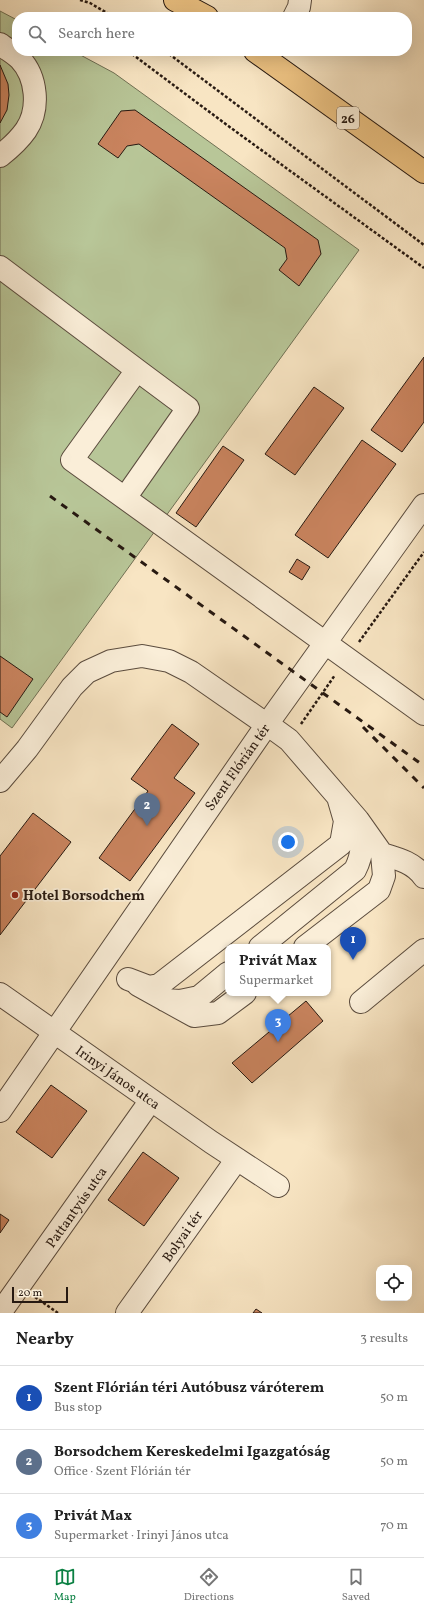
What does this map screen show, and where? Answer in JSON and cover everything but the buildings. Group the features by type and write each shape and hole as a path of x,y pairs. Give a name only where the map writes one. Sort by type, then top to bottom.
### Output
{"main road":[{"path":"175,0 197,12"},
{"name":"26","path":"276,57 424,172"}],"street":[{"path":"0,44 12,53"},
{"path":"0,156 26,130 33,114 35,98 31,74 16,56"},
{"path":"0,267 188,408 125,498"},
{"path":"138,370 72,460 424,714"},
{"name":"Szent Flórián tér","path":"0,1111 267,724 424,505"},
{"path":"0,781 27,750 72,688 87,672 111,661 142,656 169,661 191,672 289,740 358,820 382,854 384,876 379,890 309,944"},
{"path":"128,979 149,988 159,985 341,844 345,821 338,797"},
{"path":"264,944 355,870 361,858 362,838 358,820"},
{"path":"382,854 407,863 418,869 424,877"},
{"path":"361,1002 424,950"},
{"path":"102,965 194,1016 218,1013 240,996"},
{"path":"165,1000 180,1001 199,997 225,975"},
{"name":"Irinyi János utca","path":"0,994 151,1100 278,1186"},
{"name":"Pattantyús utca","path":"0,1313 20,1287 151,1100"},
{"name":"Bolyai tér","path":"127,1313 237,1159"}],"path":[{"path":"80,0 90,3 105,12"},
{"path":"135,56 424,268"},
{"path":"172,56 424,245"},
{"path":"20,1287 58,1313"}],"green space":[{"path":"0,11 12,17 12,56 82,56 114,73 359,250 12,728 0,719"}],"railway":[{"path":"50,496 424,766"},
{"path":"363,727 424,788"}],"place":[{"name":"Borsodchem Kereskedelmi Igazgatóság","path":"147,826"},
{"name":"Hotel Borsodchem","path":"15,895"},
{"name":"Szent Flórián téri Autóbusz váróterem","path":"353,960"},
{"name":"Privát Max","path":"278,1042"}]}
